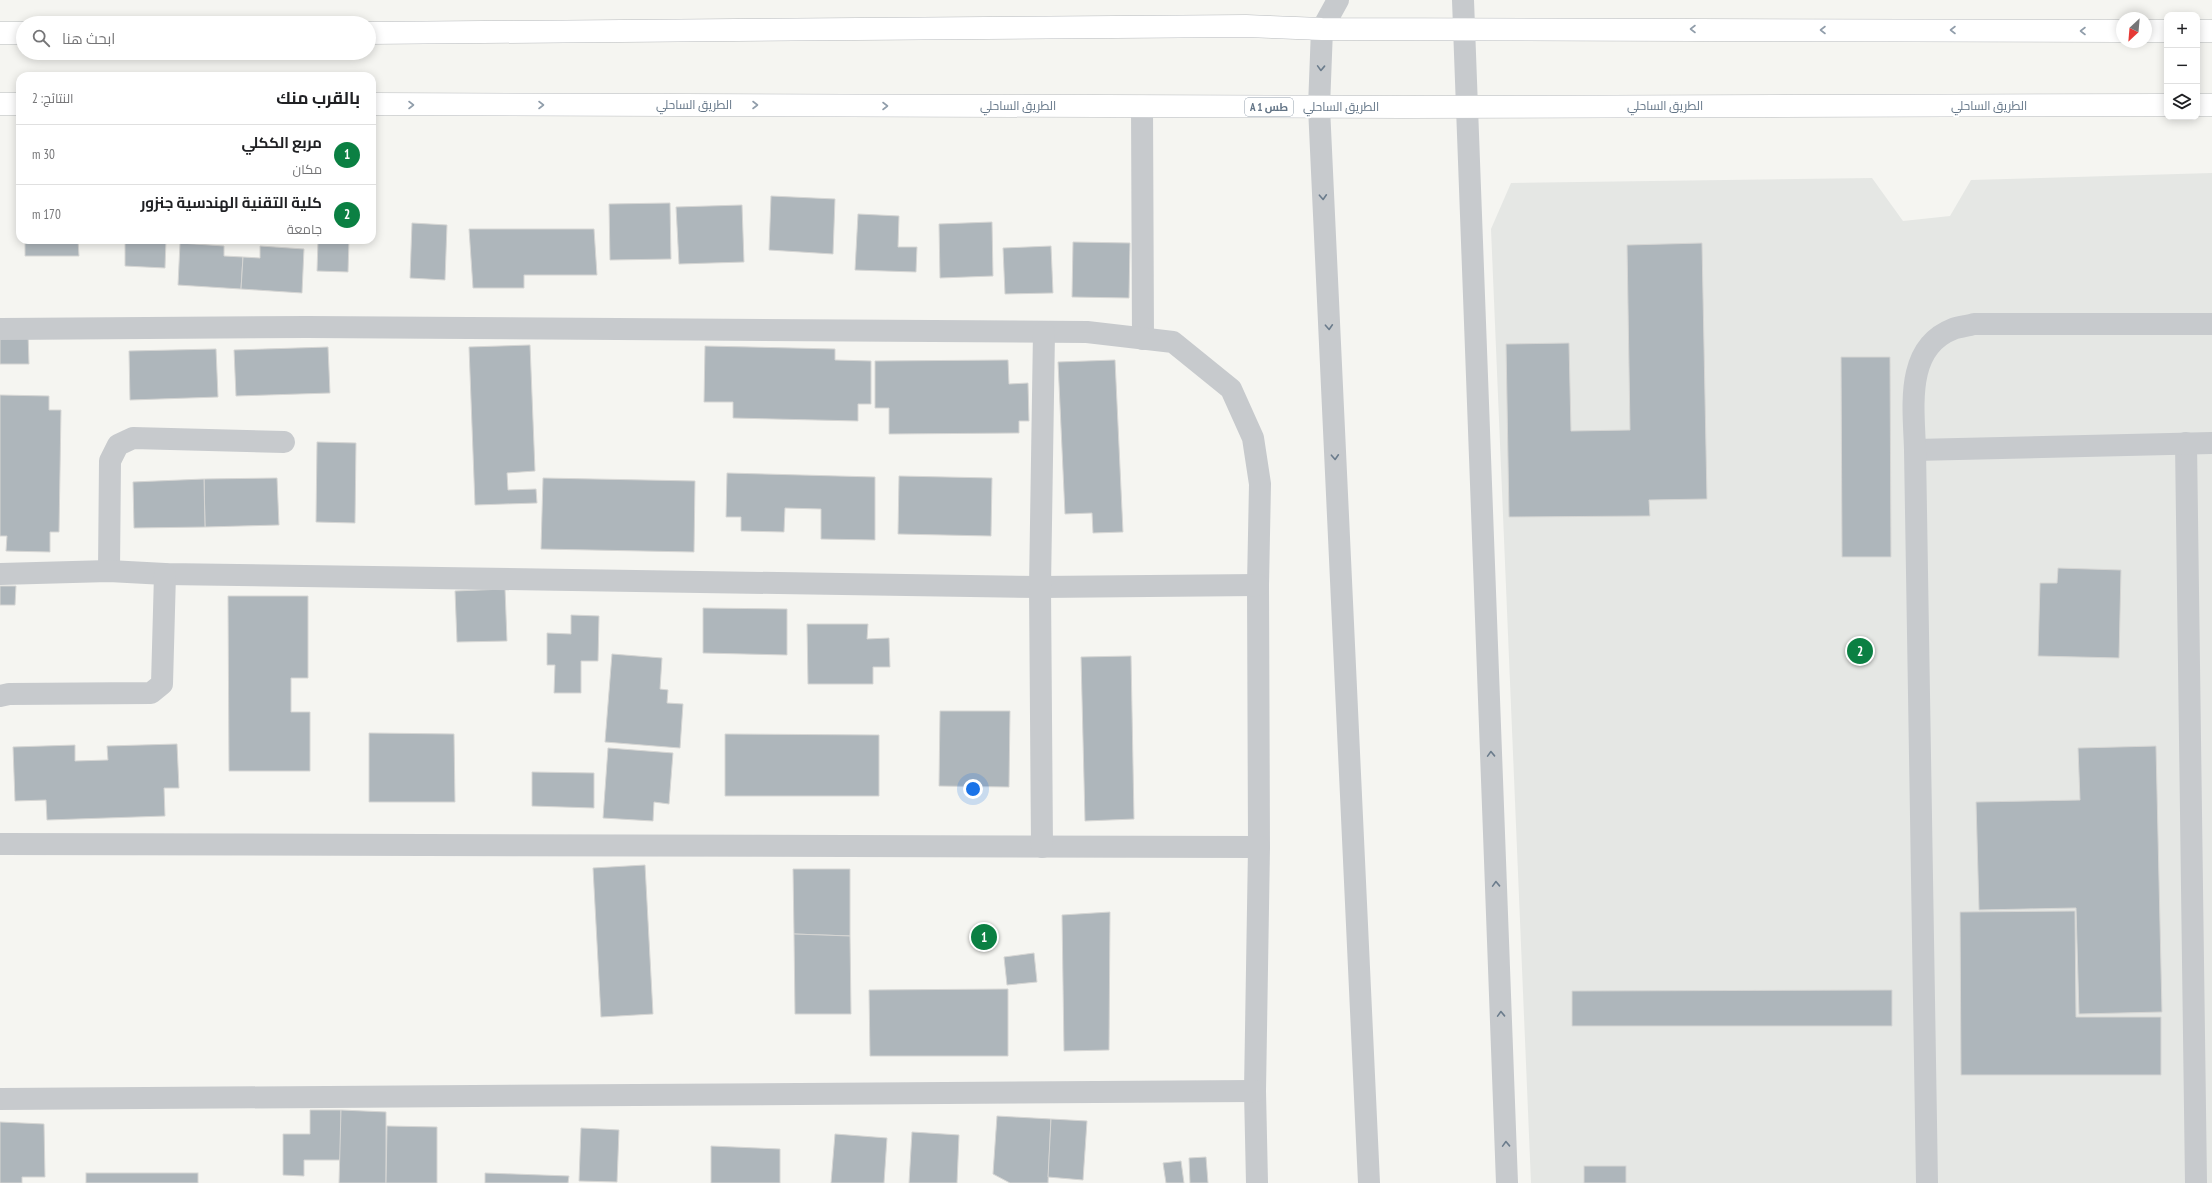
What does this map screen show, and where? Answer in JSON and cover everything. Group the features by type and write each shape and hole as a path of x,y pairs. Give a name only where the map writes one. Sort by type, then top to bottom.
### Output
{"highway":[{"path":"376,33 1238,26 1466,29 2116,31"},
{"path":"2152,31 2164,31"},
{"path":"2200,31 2212,31"},
{"path":"0,33 16,33"},
{"path":"0,104 16,104"},
{"name":"الطريق الساحلي","path":"376,104 1319,107 2164,105"},
{"path":"2200,105 2212,105"}],"street":[{"path":"1338,0 1322,28 1319,107 1369,1183"},
{"path":"1463,0 1466,29 1466,107 1507,1183"},
{"path":"1142,106 1143,339"},
{"path":"1927,1183 1914,380 1921,359 1934,341 1952,329 1974,324 2212,324"},
{"path":"0,329 307,327 1087,332 1173,342 1231,389 1253,438 1260,484 1258,586 1259,847 1256,1091 1257,1183"},
{"path":"1042,846 1040,587 1044,332"},
{"path":"109,571 110,461 118,445 133,438 284,442"},
{"path":"2186,443 2204,1109 2196,1183"},
{"path":"1915,450 2212,443"},
{"path":"0,574 109,571 165,574 1040,587 1258,586"},
{"path":"0,696 9,694 151,693 162,684 165,574"},
{"path":"0,844 1259,847"},
{"path":"0,1099 1256,1091"}],"shaded area":[{"path":"2212,173 2212,1183 1531,1183 1491,229 1511,183 1872,178 1903,221 1950,216 1971,180"}],"building":[{"path":"771,196 835,199 833,254 769,250"},
{"path":"670,203 671,259 610,260 609,204"},
{"path":"742,205 744,262 679,264 676,207"},
{"path":"858,214 899,216 898,247 917,247 916,272 855,270"},
{"path":"992,222 993,276 940,278 939,224"},
{"path":"412,223 447,225 445,280 410,278"},
{"path":"469,229 594,229 597,275 524,275 524,288 473,288"},
{"path":"1073,242 1130,243 1129,298 1072,297"},
{"path":"1702,243 1707,499 1649,500 1650,516 1509,517 1506,344 1569,343 1571,431 1630,430 1627,245"},
{"path":"25,244 78,244 79,256 25,256"},
{"path":"125,244 166,244 165,268 125,266"},
{"path":"180,244 224,246 224,256 243,257 241,289 178,285"},
{"path":"318,244 349,244 348,272 317,271"},
{"path":"260,246 304,249 302,293 241,289 243,257 260,258"},
{"path":"1051,246 1053,293 1005,294 1003,248"},
{"path":"0,333 28,333 29,364 0,364"},
{"path":"530,345 535,471 507,473 508,490 536,489 537,503 475,505 469,347"},
{"path":"705,346 835,349 835,360 871,361 871,404 858,404 858,421 733,418 733,402 704,402"},
{"path":"328,347 330,393 236,396 234,350"},
{"path":"216,349 218,397 130,400 129,351"},
{"path":"1841,357 1890,357 1891,557 1842,557"},
{"path":"1008,360 1009,384 1028,383 1029,421 1019,421 1019,433 889,434 889,408 875,408 875,361"},
{"path":"1115,360 1123,532 1093,533 1092,513 1065,514 1058,362"},
{"path":"0,395 49,396 49,410 61,410 59,532 50,532 50,552 6,551 7,536 0,536"},
{"path":"317,442 356,443 355,523 316,522"},
{"path":"727,473 875,477 875,540 821,539 821,509 785,508 784,532 741,531 741,517 726,517"},
{"path":"899,476 992,478 991,536 898,534"},
{"path":"277,478 279,525 205,527 204,479"},
{"path":"543,478 695,481 694,552 541,549"},
{"path":"204,479 205,527 134,528 133,482"},
{"path":"2058,568 2121,570 2119,658 2038,656 2040,583 2057,583"},
{"path":"0,586 16,586 15,605 0,605"},
{"path":"505,589 507,641 457,642 455,591"},
{"path":"228,596 308,596 308,678 291,678 291,712 310,712 310,771 229,771"},
{"path":"703,608 787,609 787,655 703,653"},
{"path":"571,615 599,616 598,661 581,661 581,693 554,693 555,665 547,665 547,633 571,634"},
{"path":"807,624 868,624 867,639 889,638 890,667 873,667 873,684 808,684"},
{"path":"612,654 662,658 660,689 668,690 667,703 683,704 680,748 605,742"},
{"path":"1131,656 1134,819 1085,821 1081,657"},
{"path":"940,711 1010,711 1009,787 939,786"},
{"path":"369,733 454,734 455,802 369,802"},
{"path":"725,734 879,735 879,796 725,796"},
{"path":"177,744 179,788 164,788 165,816 47,820 46,800 15,801 13,747 75,745 75,761 108,760 107,746"},
{"path":"2156,746 2162,1012 2079,1014 2076,908 1979,910 1976,802 2080,800 2078,748"},
{"path":"608,748 673,753 669,804 654,802 653,821 603,818"},
{"path":"532,772 594,773 594,808 532,806"},
{"path":"645,865 653,1014 601,1017 593,868"},
{"path":"793,869 850,869 850,936 794,934"},
{"path":"2075,911 2076,1017 2161,1017 2161,1075 1961,1075 1960,912"},
{"path":"1110,912 1109,1050 1064,1051 1062,915"},
{"path":"794,934 850,936 851,1014 795,1014"},
{"path":"1034,953 1037,982 1007,985 1004,957"},
{"path":"1008,989 1008,1056 870,1056 869,990"},
{"path":"1892,990 1892,1026 1572,1026 1572,991"},
{"path":"310,1110 341,1110 341,1160 304,1160 304,1176 283,1175 283,1134 310,1134"},
{"path":"341,1110 386,1112 386,1183 339,1183"},
{"path":"997,1116 1051,1119 1048,1183 1010,1183 993,1174"},
{"path":"1051,1119 1087,1121 1083,1180 1048,1177"},
{"path":"0,1122 44,1124 45,1177 22,1177 22,1183 0,1183"},
{"path":"387,1126 437,1127 437,1183 386,1183"},
{"path":"581,1128 619,1130 617,1182 579,1181"},
{"path":"912,1132 959,1135 957,1183 909,1183"},
{"path":"835,1134 887,1138 884,1183 831,1183"},
{"path":"711,1146 780,1149 780,1183 711,1183"},
{"path":"1206,1157 1208,1183 1190,1183 1189,1158"},
{"path":"1181,1161 1184,1183 1166,1183 1163,1163"},
{"path":"1584,1166 1626,1166 1626,1183 1584,1183"},
{"path":"86,1173 198,1173 198,1183 86,1183"},
{"path":"485,1173 569,1176 568,1183 485,1183"}],"place":[{"name":"كلية التقنية الهندسية جنزور","path":"1860,651"},
{"name":"مربع الككلي","path":"984,937"}]}
